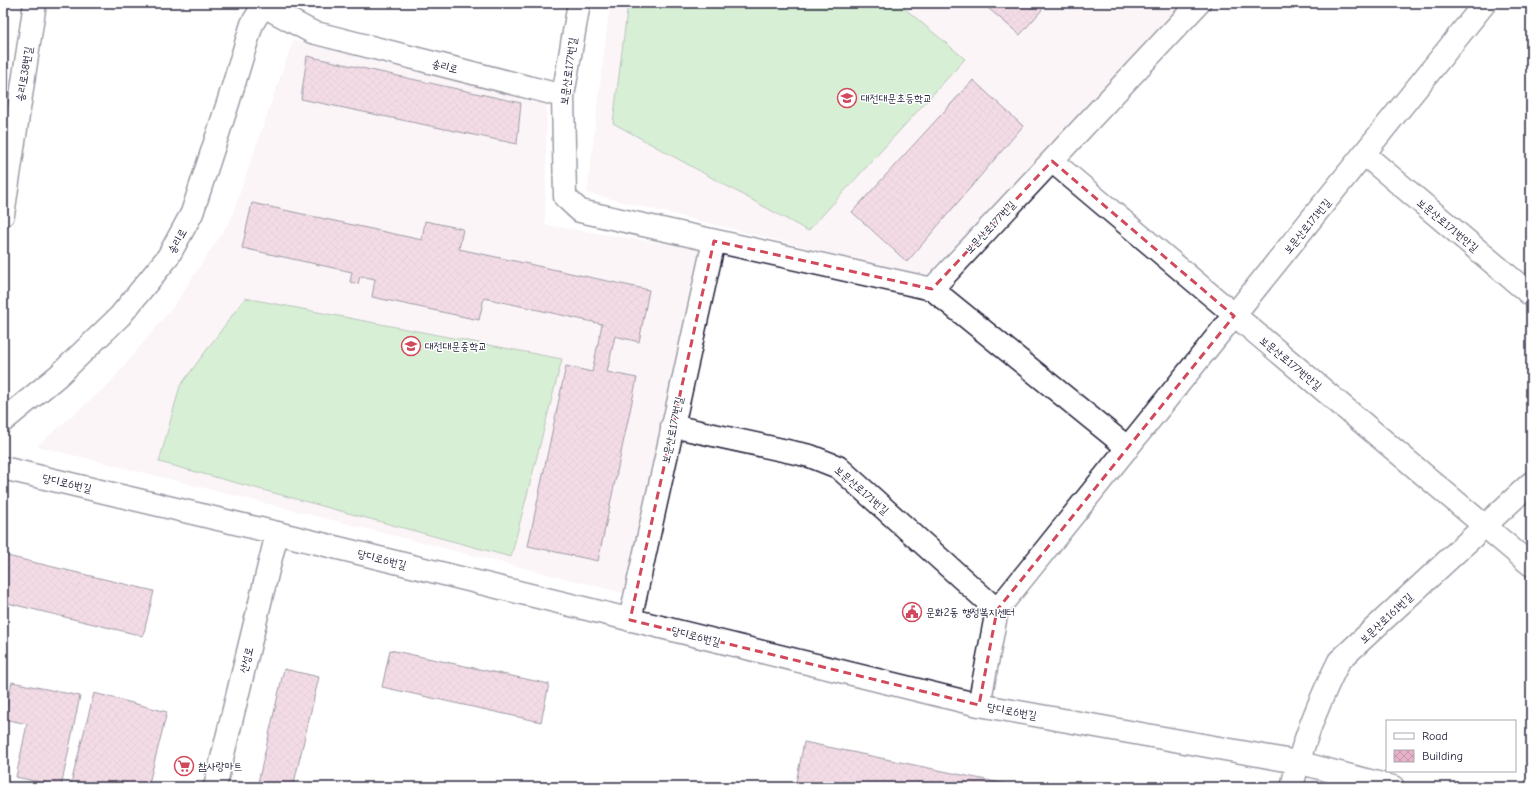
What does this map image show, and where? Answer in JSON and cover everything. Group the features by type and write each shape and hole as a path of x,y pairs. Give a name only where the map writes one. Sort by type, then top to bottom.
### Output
{"street":[{"name":"송리로38번길","path":"3,215 7,160 35,3"},
{"name":"보문산로177번길","path":"579,3 563,96 565,197 580,211 932,289 1199,3"},
{"name":"보문산로171번길","path":"979,705 997,610 1485,3"},
{"name":"송리로","path":"3,421 59,375 120,316 168,257 192,213 226,110 252,24 263,4 312,32 563,96"},
{"name":"보문산로171번안길","path":"1364,154 1531,296"},
{"name":"보문산로177번안길","path":"1052,161 1531,565"},
{"name":"보문산로177번길","path":"630,620 714,241"},
{"path":"932,289 1128,448"},
{"name":"보문산로171번길","path":"672,426 810,456 838,467 997,610"},
{"name":"당디로6번길","path":"3,468 277,533 979,705 1297,762 1393,787"},
{"name":"보문산로161번길","path":"1292,787 1297,762 1321,696 1339,661 1531,483"},
{"name":"산성로","path":"215,787 277,533"}],"highlighted area":[{"path":"1052,161 1234,316 997,610 979,705 630,620 714,241 932,289"}],"shaded area":[{"name":"대전대문초등학교","path":"610,3 1186,3 925,277 587,193"},
{"name":"대전대문중학교","path":"293,40 547,105 545,225 702,249 627,594 37,446 110,383 172,308 230,221"}],"green space":[{"path":"628,3 898,3 965,59 808,231 613,123"},
{"path":"245,298 562,359 511,557 159,462 180,386"}],"building":[{"path":"982,3 1047,3 1047,4 1020,35"},
{"path":"307,56 521,103 517,144 301,99"},
{"path":"973,80 1023,126 907,262 852,212"},
{"path":"252,203 422,240 425,221 463,229 459,249 649,290 639,342 615,336 607,372 637,378 598,561 528,546 566,366 592,372 602,324 484,298 479,320 372,297 375,279 360,276 358,284 350,282 352,272 242,248"},
{"path":"3,555 154,591 143,636 3,602"},
{"path":"390,650 549,684 541,722 382,687"},
{"path":"284,669 319,677 293,787 257,787"},
{"path":"12,682 80,696 61,787 16,777 27,724 4,719"},
{"path":"94,693 167,712 148,787 70,787"},
{"path":"804,742 1015,787 817,787 796,783"}],"place":[{"name":"대전대문초등학교","path":"847,98"},
{"name":"대전대문중학교","path":"411,346"},
{"name":"문화2동 행정복지센터","path":"912,612"},
{"name":"참사랑마트","path":"184,766"}]}
